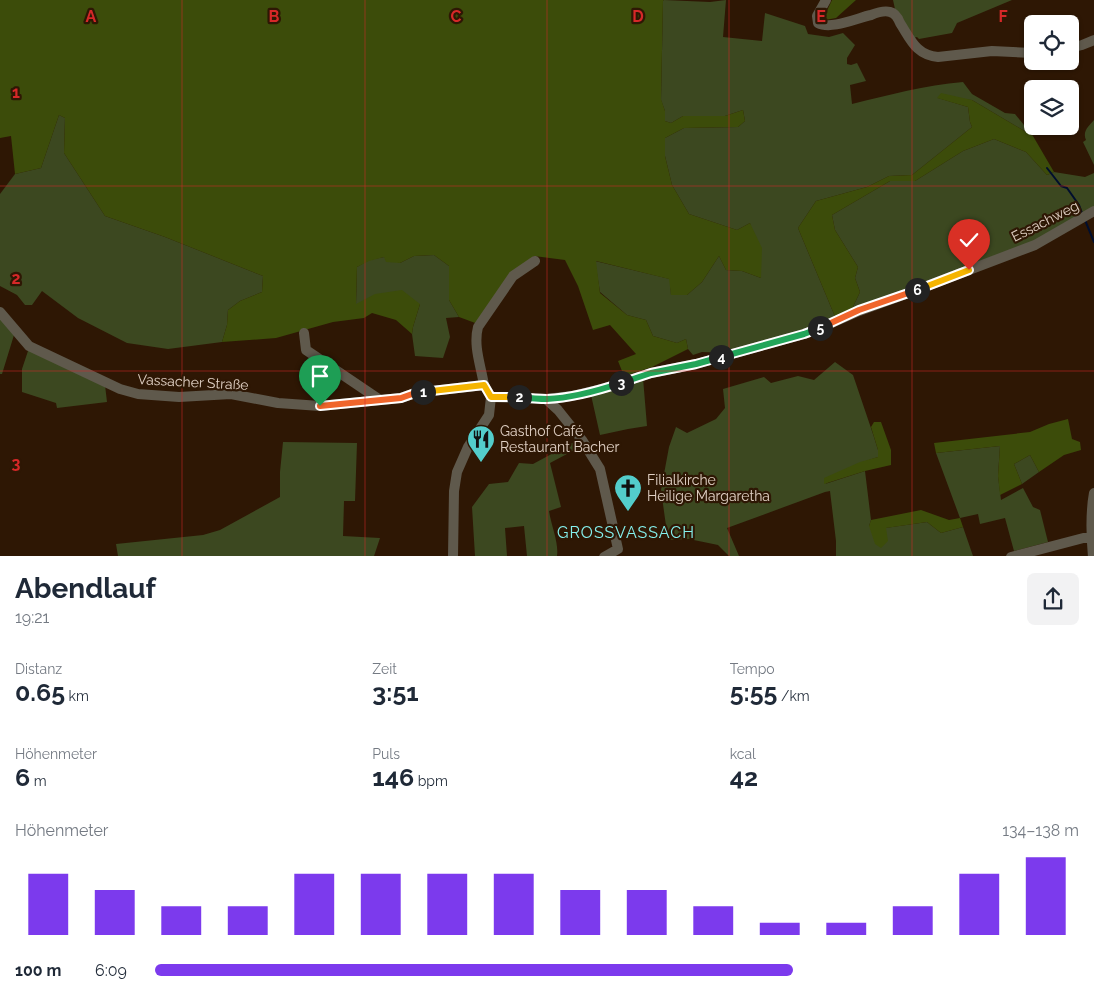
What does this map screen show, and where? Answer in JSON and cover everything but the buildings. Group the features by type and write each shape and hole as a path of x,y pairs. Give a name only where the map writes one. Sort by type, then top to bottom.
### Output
{"street":[{"path":"826,0 817,16 818,24 838,24 880,12 890,12 896,16 915,47 931,56 938,57 992,51 1024,53"},
{"path":"1079,46 1094,40"},
{"name":"Essachweg","path":"491,397 546,399 572,396 605,388 651,373 696,364 804,334 859,310 1035,245 1094,211"},
{"path":"453,556 454,491 457,472 468,447 489,415 491,397 484,385 476,345 476,334 478,327 513,276 536,261"},
{"name":"Vassacher Straße","path":"0,312 29,346 120,389 138,394 179,397 231,394 278,402 320,406 401,398 415,393 484,385"},
{"path":"304,333 306,350 380,400"},
{"path":"546,399 558,410 582,440 600,469 618,549 604,556"},
{"path":"1093,556 1091,516 1094,493"},
{"path":"1011,556 1091,536"}],"green space":[{"path":"0,0 664,0 661,99 665,111 665,121 671,123 683,116 725,116 743,110 745,121 738,127 684,128 665,138 665,156 672,185 689,214 737,230 750,223 762,248 761,278 742,271 726,270 719,256 702,282 687,295 671,295 669,279 596,261 600,293 627,315 646,320 653,336 677,343 686,339 688,349 652,367 624,376 618,361 636,354 610,325 593,330 578,286 565,260 534,256 478,324 459,317 449,300 449,266 434,255 414,256 400,263 386,262 384,257 357,267 356,304 375,294 402,290 420,304 412,334 396,320 372,313 364,318 333,322 276,338 222,342 227,325 228,310 240,301 262,292 263,276 165,237 105,216 64,153 65,118 59,115 41,168 15,174 11,136 0,138"},
{"path":"726,0 723,37 762,41 765,13 805,26 808,34 829,37 843,33 855,45 847,58 847,64 857,63 866,81 850,85 852,104 921,88 963,82 972,94 1005,113 1015,114 1024,125 1024,131 972,100 938,98 968,107 972,127 912,175 889,176 867,187 816,201 798,228 836,319 727,353 702,352 693,355 688,349 686,339 677,343 653,336 646,320 627,315 600,292 595,261 670,279 671,295 687,295 702,282 719,256 726,270 742,271 761,278 750,223 737,230 689,214 672,185 665,156 665,138 684,128 738,127 745,121 743,110 725,116 683,116 671,123 665,121 665,111 661,100 663,1 710,2"},
{"path":"832,0 856,0 836,18 825,20 825,15"},
{"path":"893,0 1012,0 957,23 952,33 919,39 917,37 913,38 895,9"},
{"path":"941,93 972,100 1024,131 1024,135 1033,136 1054,172 1047,175 1026,152 994,139 963,151 915,181 890,181 832,215 835,230 858,267 855,278 860,292 851,311 836,319 798,228 816,201 867,187 889,176 912,175 972,127 968,107 937,98"},
{"path":"59,115 65,118 64,153 105,216 165,237 263,276 262,292 240,301 228,310 227,325 222,342 168,349 127,343 78,318 42,291 32,305 25,305 17,295 0,286 0,194 15,174 41,168"},
{"path":"1094,120 1094,165 1083,142 1086,140 1085,134 1087,129"},
{"path":"994,139 1026,152 1047,175 1054,172 1085,177 1094,173 1094,209 1044,238 851,311 860,292 855,278 858,267 835,230 832,215 890,181 915,181 963,151"},
{"path":"434,255 449,266 449,300 459,317 446,318 450,337 443,358 415,356 412,334 420,304 356,304 357,267 369,260 384,257 400,263 414,256"},
{"path":"0,316 14,335 2,374 0,374"},
{"path":"32,349 105,385 107,402 57,408 56,403 22,392 22,369 28,351"},
{"path":"835,362 853,375 878,450 878,457 860,463 825,484 865,471 871,520 869,526 885,528 927,522 941,533 963,527 973,556 836,556 830,491 727,528 739,556 729,556 718,545 689,539 668,540 661,490 669,447 676,427 687,433 716,419 725,408 723,389 764,377 771,383 798,376 814,380"},
{"path":"643,378 647,426 600,435 591,395"},
{"path":"1068,419 1072,439 1080,442 1081,450 1064,455 1039,472 1030,455 1014,464 1022,484 1000,495 998,476 1000,446 936,453 934,443 1030,432"},
{"path":"874,422 881,422 891,450 891,465 824,484 824,478 860,462 878,457 878,450 871,427"},
{"path":"576,441 582,446 550,463 561,507 549,511 556,540 557,556 527,556 524,526 505,528 507,556 475,556 472,507 489,484 508,482 519,463 533,464"},
{"path":"283,442 357,443 355,501 344,501 343,536 380,538 374,556 118,556 116,544 203,535 220,530 280,497"},
{"path":"1000,446 998,476 1001,500 1023,488 1033,507 1040,510 1048,542 1014,551 1005,518 980,524 978,514 960,518 936,453"},
{"path":"1030,455 1039,472 1022,484 1014,464"},
{"path":"921,510 949,520 960,518 963,527 941,533 927,522 886,528 888,541 881,548 875,544 869,526 871,520"}],"waterway":[{"path":"1047,168 1061,186 1067,188 1079,205 1082,213"},
{"path":"1085,220 1094,242"}],"place":[{"name":"Gasthof Café Restaurant Bacher","path":"481,463"},
{"name":"Filialkirche Heilige Margaretha","path":"628,512"}],"district":[{"name":"GROSSVASSACH","path":"626,532"}],"route":[{"path":"320,406 401,398 415,393 484,385 491,397 546,399 572,396 605,388 651,373 696,364 804,334 859,310 969,270"}]}
